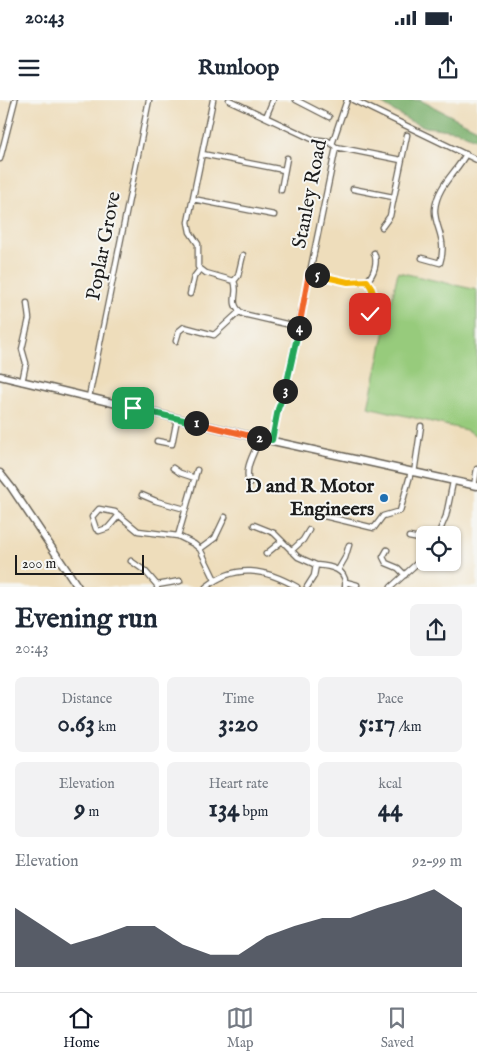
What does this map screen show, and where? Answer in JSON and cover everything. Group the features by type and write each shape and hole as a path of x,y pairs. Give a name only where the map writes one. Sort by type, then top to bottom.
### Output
{"main road":[{"path":"0,376 259,438 475,486"},
{"path":"0,473 78,587"}],"street":[{"path":"0,160 15,100"},
{"name":"Poplar Grove","path":"89,397 149,100"},
{"path":"213,100 188,227 198,244 198,263 200,269 206,273 234,281"},
{"path":"229,100 312,139 328,141 334,145 401,160"},
{"path":"266,117 273,100"},
{"path":"296,100 329,117"},
{"name":"Stanley Road","path":"272,440 278,409 284,397 299,327 334,145 347,100"},
{"path":"353,100 477,160"},
{"path":"382,226 390,216 407,135"},
{"path":"202,154 284,170"},
{"path":"422,258 440,263 442,243 435,222 437,198 441,189 459,167 466,154"},
{"path":"281,190 286,158"},
{"path":"353,189 393,198"},
{"path":"193,199 274,215"},
{"path":"309,273 348,282 367,281 371,277 376,264 374,252"},
{"path":"234,281 238,276 243,255"},
{"path":"190,294 194,277 200,269"},
{"path":"234,281 236,287 234,304 239,312 299,327"},
{"path":"367,281 373,292 368,324"},
{"path":"22,382 26,363 22,349 29,320 27,303"},
{"path":"176,341 179,331 184,327 211,335 216,334 239,312"},
{"path":"157,441 172,444 177,418"},
{"path":"316,514 374,528 383,516 400,511 413,472 422,426"},
{"path":"249,484 247,476 250,458 258,444 259,438"},
{"path":"173,468 180,473 195,478"},
{"path":"475,486 477,469"},
{"path":"178,536 197,470"},
{"path":"442,526 446,516 452,482"},
{"path":"142,495 185,509"},
{"path":"119,516 108,528 99,531 96,529 92,517 99,509 111,510 119,516 138,531 178,536 194,544 200,548 215,580"},
{"path":"200,548 215,538 225,517"},
{"path":"254,525 274,533 298,557 316,565 338,570 344,575 345,585 358,585"},
{"path":"291,551 303,540 308,530"},
{"path":"409,537 416,538"},
{"path":"266,554 282,541"},
{"path":"338,570 345,558 349,544"},
{"path":"387,550 383,557 386,563 398,568 405,575"},
{"path":"131,561 145,571 157,586 180,581"},
{"path":"307,587 314,576 316,565"},
{"path":"394,586 416,565"},
{"path":"206,587 215,580 237,571 249,571 280,579 297,587"}],"green space":[{"path":"376,100 420,100 477,129 477,140 457,131 426,127 410,121"},
{"path":"398,272 477,290 477,436 466,430 368,407"}],"place":[{"name":"D and R Motor Engineers","path":"384,498"}],"route":[{"path":"133,408 272,440 278,409 284,397 309,273 348,282 367,281 373,292 370,314"}]}
